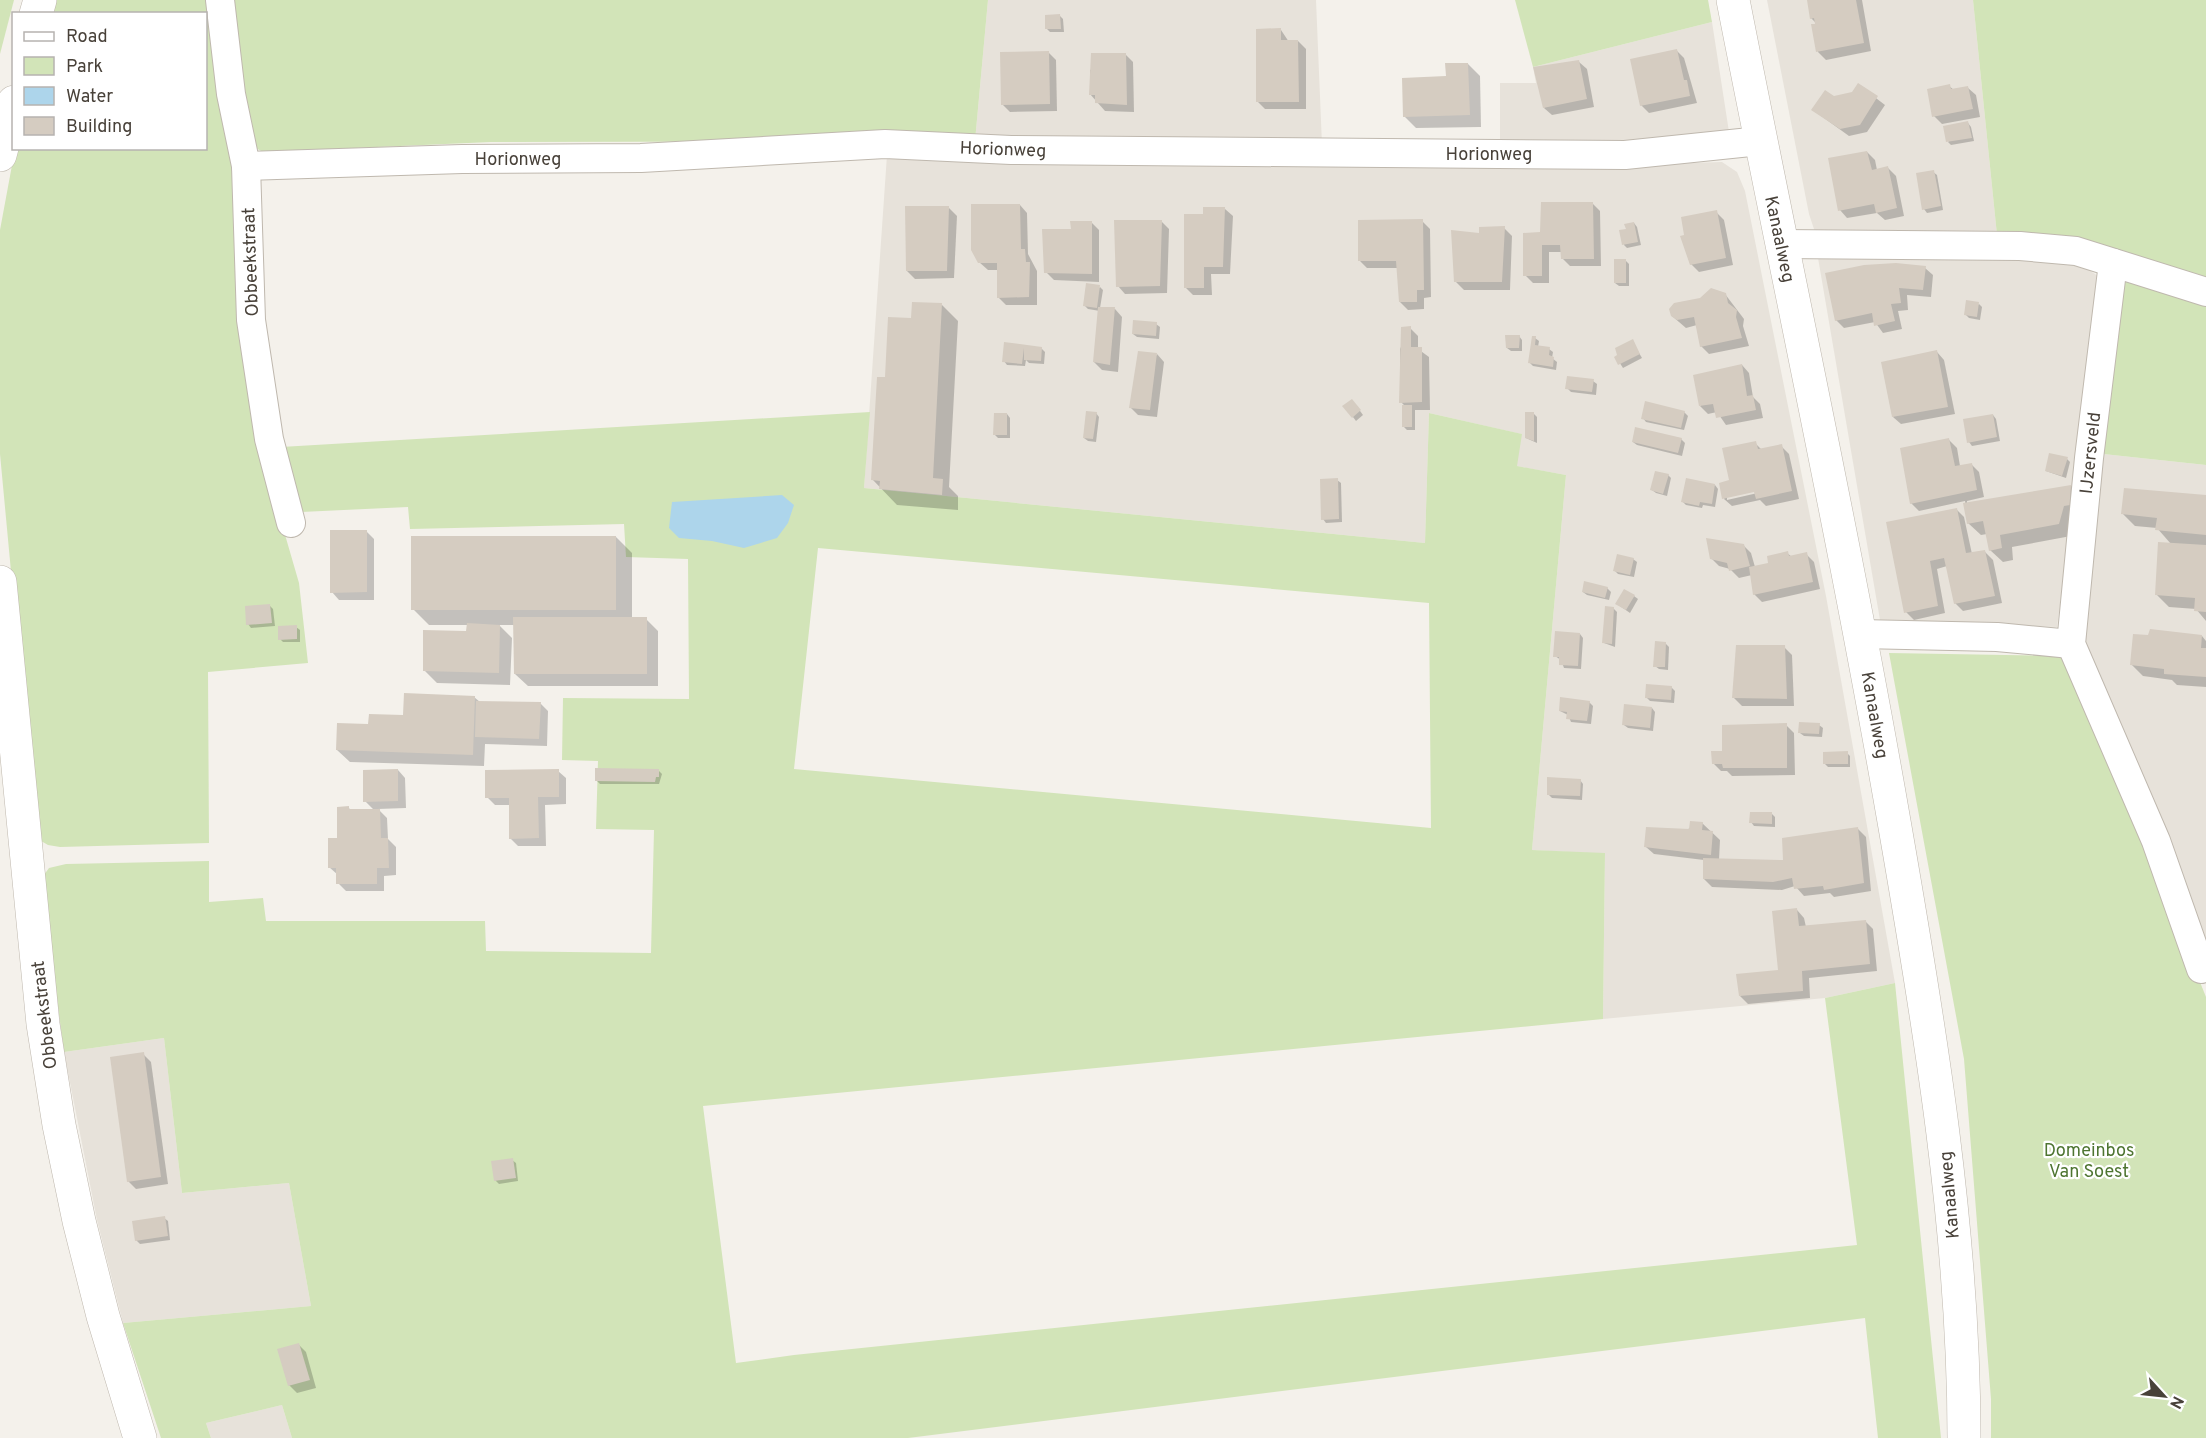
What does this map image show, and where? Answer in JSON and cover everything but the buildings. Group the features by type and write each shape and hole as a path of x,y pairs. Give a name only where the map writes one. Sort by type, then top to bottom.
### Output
{"street":[{"name":"Obbeekstraat","path":"220,0 231,94 246,166 251,320 269,439 291,523"},
{"name":"Kanaalweg","path":"1733,0 1860,634 1921,977 1948,1177 1964,1388 1964,1438"},
{"path":"0,154 12,109"},
{"name":"Horionweg","path":"246,166 462,159 641,158 885,144 1011,150 1625,155 1760,141"},
{"path":"1781,244 2020,246 2076,251 2206,292"},
{"name":"IJzersveld","path":"2113,263 2089,458 2071,644 2156,841 2202,969"},
{"name":"Obbeekstraat","path":"0,582 44,1024 59,1125 79,1221 98,1295 140,1438"},
{"path":"1860,634 1997,637 2071,644"}],"shaded area":[{"path":"988,0 1316,0 1322,145 975,141"},
{"path":"1767,0 1973,0 1997,235 1816,235 1809,214"},
{"path":"1712,22 1729,132 1635,144 1500,147 1500,83 1536,83 1533,67"},
{"path":"887,155 1566,167 1722,162 1737,172 1745,191 1826,596 1895,983 1825,998 1603,1019 1605,854 1532,850 1566,475 1516,466 1521,434 1429,413 1425,543 864,488"},
{"path":"1817,252 2061,261 2089,270 2104,280 2057,627 1880,620"},
{"path":"2094,453 2206,465 2206,954 2079,628"},
{"path":"164,1038 182,1193 289,1183 311,1306 123,1323 97,1220 64,1052"},
{"path":"282,1405 292,1438 211,1438 206,1423"}],"green space":[{"path":"0,0 14,0 0,54"},
{"path":"52,0 207,0 231,158 279,514 299,583 308,663 208,672 209,843 60,847 48,845 36,838 0,454 0,230 15,150 207,150 207,12 49,12"},
{"path":"227,0 988,0 975,141 491,142 263,152 254,147"},
{"path":"1515,0 1708,0 1712,22 1533,67"},
{"path":"1973,0 2206,0 2206,282 1997,235"},
{"path":"2123,278 2206,296 2206,465 2094,453"},
{"path":"870,412 864,488 1425,543 1429,413 1522,434 1517,466 1566,475 1532,850 1605,853 1603,1019 703,1106 736,1363 794,1355 1857,1245 1825,998 1895,983 1941,1438 1878,1438 1865,1318 908,1438 292,1438 282,1405 206,1423 211,1438 161,1438 123,1323 311,1306 289,1183 182,1193 164,1038 64,1052 41,879 49,868 66,864 209,861 209,902 263,898 266,921 485,921 486,951 651,953 654,830 596,829 598,761 562,760 563,698 689,699 688,559 626,557 624,524 410,529 408,507 301,512 281,447","holes":["818,548 1429,603 1431,828 794,769"]},
{"name":"Domeinbos Van Soest","path":"1889,653 2069,656 2206,997 2206,1438 1991,1438 1991,1399 1964,1059"}],"water":[{"path":"782,495 794,505 788,523 777,538 744,548 712,541 679,538 669,528 672,502"}]}
